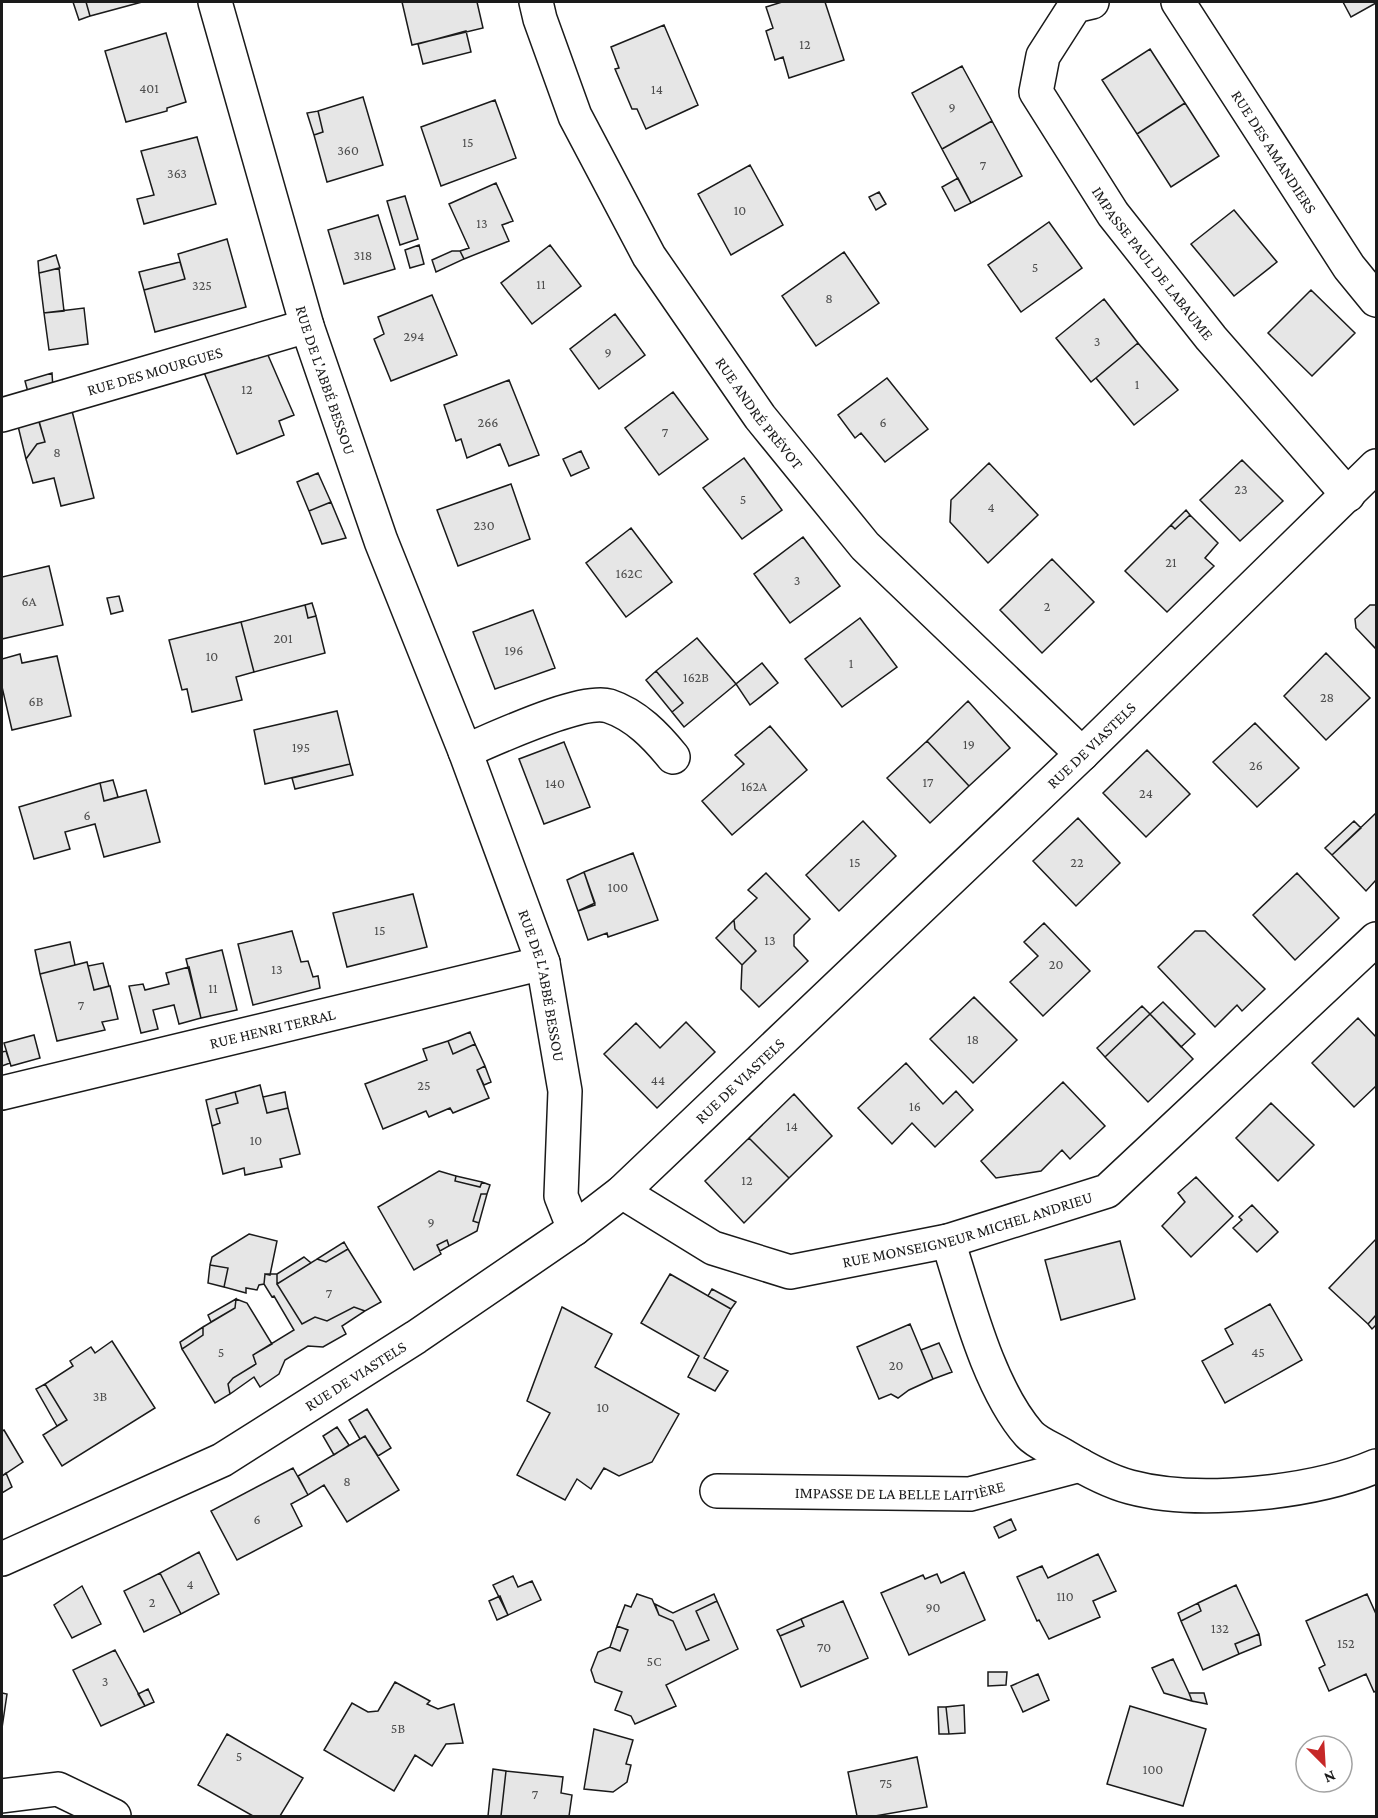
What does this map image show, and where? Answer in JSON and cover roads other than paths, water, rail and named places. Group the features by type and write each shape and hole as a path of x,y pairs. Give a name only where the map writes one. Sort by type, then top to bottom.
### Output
{"street":[{"name":"RUE DE L'ABBÉ BESSOU","path":"215,2 307,326 381,542 465,751 543,963 565,1092 561,1196 574,1229"},
{"name":"RUE ANDRÉ PRÉVOT","path":"536,2 575,116 649,256 760,417 865,546 1082,754"},
{"name":"RUE DES AMANDIERS","path":"1178,2 1349,267 1377,300"},
{"name":"IMPASSE PAUL DE LABAUME","path":"1083,4 1043,56 1036,92 1113,214 1211,338 1348,495"},
{"name":"RUE DES MOURGUES","path":"2,414 307,326"},
{"name":"RUE DE VIASTELS","path":"2,1559 222,1460 416,1337 574,1229 622,1192 1082,754 1377,466"},
{"path":"465,751 563,711 608,706 652,731 673,757"},
{"name":"RUE MONSEIGNEUR MICHEL ANDRIEU","path":"622,1192 713,1248 790,1272 948,1241 1107,1191 1377,939"},
{"name":"RUE HENRI TERRAL","path":"2,1093 543,963"},
{"path":"948,1241 981,1342 1003,1393 1030,1435 1080,1465 1129,1487 1191,1497 1253,1493 1315,1484 1377,1466"},
{"name":"IMPASSE DE LA BELLE LAITIÈRE","path":"717,1491 970,1494 1080,1465"},
{"path":"2,1796 58,1789 114,1816"}]}
